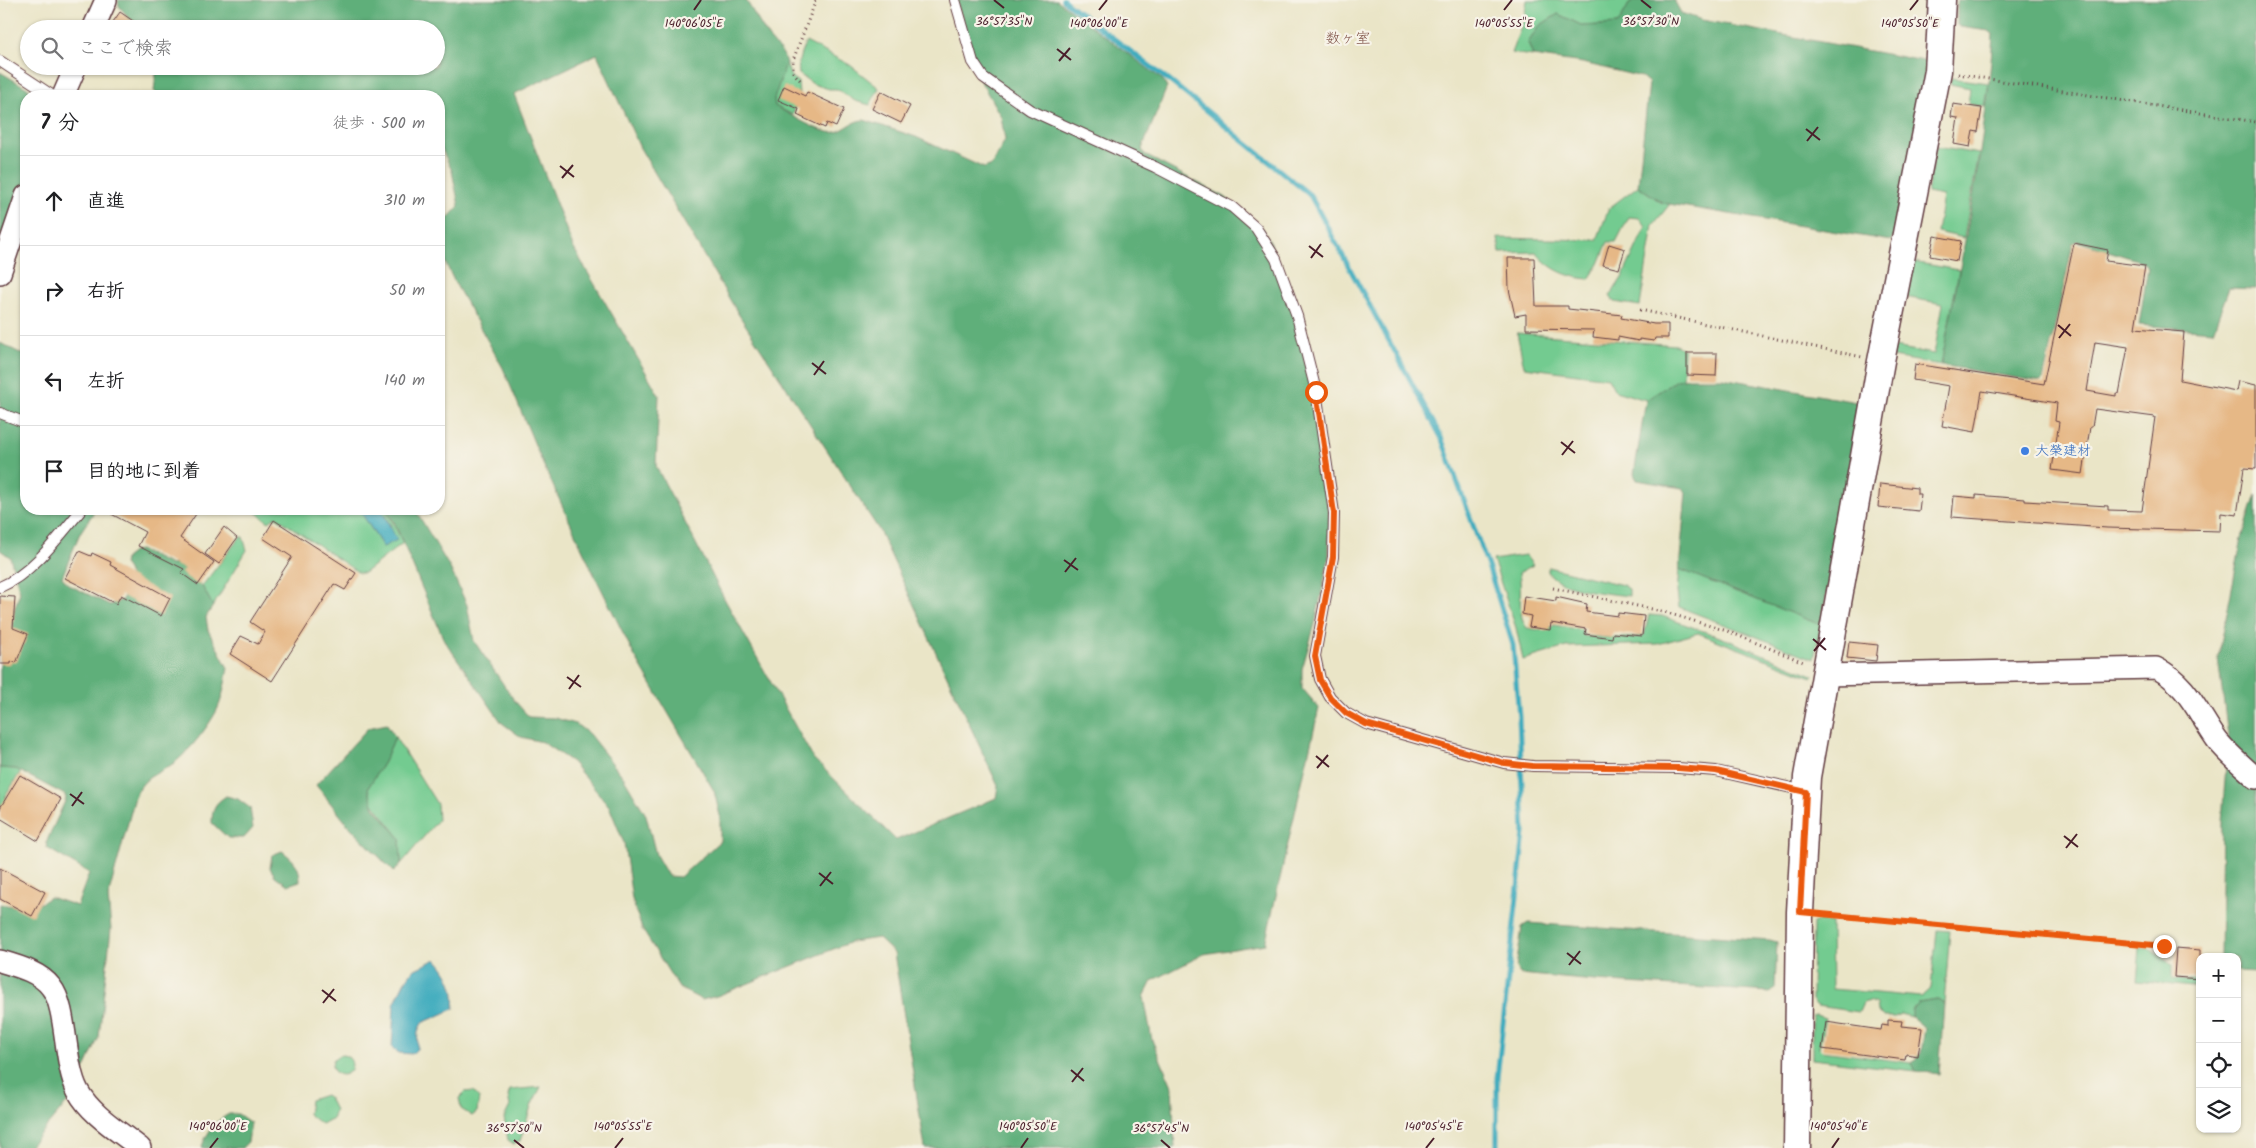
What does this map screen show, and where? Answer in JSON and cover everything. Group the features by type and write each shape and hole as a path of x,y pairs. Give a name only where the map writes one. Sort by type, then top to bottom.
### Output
{"street":[{"path":"97,20 106,0"},
{"path":"1797,1148 1800,912 1806,792 1824,672 1881,361 1938,71 1942,0"},
{"path":"66,90 72,75"},
{"path":"0,273 20,214"},
{"path":"1824,672 2156,668 2169,674 2180,684 2219,742 2256,778"},
{"path":"0,961 35,975 51,987 58,1004 71,1076 79,1093 96,1114 140,1148"}],"lane":[{"path":"955,0 973,62 983,78 1030,110 1155,167 1232,207 1256,228 1276,259 1297,316 1316,392 1334,513 1333,557 1315,656 1320,680 1330,697 1346,713 1366,724 1504,763 1533,766 1678,768 1716,771 1806,792"},
{"path":"0,61 20,74"},
{"path":"21,75 44,90"},
{"path":"0,412 20,420"},
{"path":"0,587 18,577 50,548 77,515"}],"path":[{"path":"800,80 793,72 793,60 816,0"},
{"path":"1938,71 2256,122"},
{"path":"1640,310 1881,361"},
{"path":"1553,588 1661,611 1727,632 1824,672"},
{"path":"1800,912 2164,946"}],"green space":[{"path":"118,0 746,0 768,37 783,54 786,63 774,99 775,106 823,131 840,131 857,121 864,120 916,137 984,168 992,165 1005,140 1001,117 980,80 956,0 1057,0 1163,80 1167,87 1142,149 1145,155 1225,197 1263,229 1271,244 1294,317 1313,394 1329,512 1329,557 1315,624 1302,669 1302,688 1319,708 1265,944 1204,954 1152,981 1144,997 1152,1040 1172,1086 1175,1148 925,1148 894,953 878,938 851,942 717,996 702,1000 679,988 642,929 632,899 624,843 609,806 572,762 542,742 521,737 502,723 444,640 390,515 419,515 450,568 467,605 474,641 514,700 529,717 555,718 576,724 589,734 624,778 646,815 656,855 668,876 680,877 720,841 720,816 714,791 634,655 543,464 503,368 445,262 445,221 459,206 452,171 445,156 445,90 154,90 156,75 445,75 445,20 131,20 119,6","holes":["597,54 640,148 739,315 879,530 998,786 996,798 896,840 813,758 724,598 656,466 659,395 573,247 514,94"]},
{"path":"1527,0 1637,0 1629,4 1618,24 1583,26 1558,14 1539,26 1528,43 1533,56 1511,53 1524,19"},
{"path":"1637,0 1674,0 1681,13 1702,20 1924,61 1926,68 1896,235 1891,241 1663,203 1638,186 1649,83 1642,77 1583,63 1533,56 1528,43 1539,26 1558,14 1583,26 1618,24 1629,4"},
{"path":"1957,0 2256,0 2256,289 2229,288 2213,331 2139,325 2148,267 2143,262 2077,241 2073,244 2041,382 1941,365 1979,159 1990,76 1993,34 1989,31 1957,25"},
{"path":"806,42 850,65 879,88 870,105 855,101 837,89 829,89 813,84 799,74 800,57"},
{"path":"786,63 791,77 798,82 799,94 793,115 775,106 774,99"},
{"path":"0,72 31,90 20,90 20,199 0,260"},
{"path":"1951,78 1989,83 1985,107 1968,104 1970,88 1950,84"},
{"path":"1936,147 1979,154 1964,238 1937,232 1943,196 1927,193"},
{"path":"1638,186 1662,203 1670,204 1653,225 1640,306 1614,302 1610,296 1622,278 1646,226 1639,218 1629,217 1616,242 1608,242 1599,264 1589,279 1560,272 1547,264 1536,252 1500,253 1498,238 1597,240 1609,208"},
{"path":"1913,262 1959,270 1941,365 1892,357 1894,347 1934,354 1943,304 1905,297"},
{"path":"1517,333 1676,345 1684,350 1683,379 1677,380 1646,400 1615,391 1608,378 1524,367"},
{"path":"0,343 20,353 20,515 92,515 80,533 62,577 69,585 110,605 122,600 128,587 130,578 124,565 125,558 134,551 140,550 171,565 179,564 202,586 213,606 206,617 208,630 228,668 218,707 203,732 179,759 147,780 135,797 108,897 111,929 99,1037 72,1097 28,1148 0,1148 0,904 31,909 50,897 77,906 89,873 47,848 46,843 66,799 65,795 16,769 0,768 0,653 20,592 10,557 0,550"},
{"path":"1722,378 1862,403 1821,625 1679,569 1686,492 1682,488 1637,480 1634,474 1646,400 1677,380"},
{"path":"2256,495 2256,972 2241,971 2241,953 2220,953 2222,822 2228,736 2218,658 2242,538"},
{"path":"259,515 363,515 383,547 391,526 385,515 389,515 403,543 364,573 359,573 276,517 269,522"},
{"path":"240,537 243,537 247,550 213,606 202,586"},
{"path":"1525,555 1533,565 1519,573 1522,616 1527,628 1546,631 1554,625 1582,630 1584,636 1639,637 1644,635 1649,615 1662,616 1728,640 1813,675 1812,677 1698,633 1658,644 1566,647 1523,660 1516,628 1493,560"},
{"path":"1548,567 1623,585 1629,589 1629,596 1574,587 1555,578 1548,572"},
{"path":"1679,569 1821,625 1814,659 1679,607 1677,592"},
{"path":"387,724 395,737 384,762 368,788 374,807 400,838 401,864 394,872 348,825 316,785 368,728"},
{"path":"395,737 437,804 438,820 401,864 400,838 372,802 368,788 384,762"},
{"path":"0,768 21,771 5,797 12,802 0,810"},
{"path":"226,796 238,799 250,808 253,828 244,838 228,838 212,823 214,807"},
{"path":"282,851 296,864 300,881 288,885 275,876 270,868 272,855"},
{"path":"1818,921 1831,922 1832,989 1921,997 1931,988 1937,930 1950,931 1944,1004 1938,1000 1918,1003 1913,1008 1912,1017 1900,1014 1895,1017 1884,1017 1877,1012 1876,1004 1870,1001 1863,1003 1859,1012 1817,1006 1812,1000 1813,923"},
{"path":"1528,923 1770,940 1777,942 1775,989 1770,992 1595,981 1520,974 1516,968 1522,927"},
{"path":"2140,948 2151,949 2172,965 2172,979 2196,982 2196,988 2137,981"},
{"path":"1938,1000 1944,1004 1939,1074 1916,1071 1912,1063 1921,1053 1925,1028 1912,1017 1912,1010 1918,1003"},
{"path":"1816,1015 1825,1018 1819,1048 1822,1051 1912,1063 1916,1071 1812,1059 1812,1016"},
{"path":"342,1055 349,1058 352,1065 349,1072 342,1075 335,1072 332,1065 335,1058"},
{"path":"541,1087 532,1104 520,1141 514,1144 508,1140 504,1118 510,1106 508,1096 510,1090"},
{"path":"473,1091 479,1098 477,1112 472,1116 461,1109 459,1098 465,1092"},
{"path":"325,1095 329,1098 335,1110 332,1120 321,1124 308,1114 310,1100"},
{"path":"229,1114 238,1114 251,1123 248,1142 242,1148 203,1148 202,1146 209,1131"}],"water":[{"path":"363,515 384,515 397,540 383,547"},
{"path":"436,959 445,970 451,982 454,994 454,1009 422,1023 418,1031 417,1049 412,1054 399,1053 392,1048 394,1004 404,983 413,970"}],"building":[{"path":"120,12 132,20 114,20"},
{"path":"784,86 805,96 807,92 844,109 836,127 827,123 825,128 797,115 799,109 778,100"},
{"path":"881,91 910,106 901,123 872,109"},
{"path":"1953,104 1982,108 1978,132 1973,131 1970,147 1954,144 1958,118 1951,117"},
{"path":"1934,236 1961,241 1957,261 1930,256"},
{"path":"2074,243 2108,250 2106,261 2145,266 2135,328 2184,332 2180,380 2236,391 2238,381 2256,385 2256,469 2244,468 2237,515 2221,513 2220,531 2107,528 1952,517 1954,496 1976,498 1976,495 2025,499 2025,501 2108,506 2108,510 2142,511 2155,417 2095,409 2092,427 2090,427 2083,474 2052,470 2059,422 2055,421 2057,403 1982,391 1975,432 1942,426 1949,386 1913,380 1915,364 2044,384","holes":["2095,342 2128,347 2119,394 2116,393 2116,396 2087,391"]},
{"path":"1609,244 1625,249 1619,269 1603,265"},
{"path":"1508,258 1534,258 1536,306 1568,306 1568,309 1622,315 1621,318 1654,324 1668,324 1668,338 1655,338 1654,341 1639,339 1639,341 1618,337 1618,340 1593,337 1594,330 1526,329 1526,314 1515,316 1509,289"},
{"path":"1687,353 1717,353 1716,376 1687,375"},
{"path":"1880,484 1917,488 1917,494 1921,494 1919,511 1878,507"},
{"path":"113,515 195,515 180,538 214,562 198,585 181,573 184,569 138,546 145,532"},
{"path":"274,520 356,573 345,590 334,584 272,681 230,654 241,636 258,644 265,632 250,622 292,557 263,538"},
{"path":"224,527 237,538 219,564 205,554"},
{"path":"79,551 91,556 92,553 111,562 110,565 170,598 161,616 121,595 116,604 65,578"},
{"path":"0,596 15,597 13,628 28,634 16,663 11,661 11,664 0,664"},
{"path":"1524,596 1556,601 1556,597 1587,604 1586,612 1618,616 1618,613 1644,616 1642,636 1613,633 1612,638 1585,634 1586,629 1551,623 1550,630 1529,627 1531,616 1522,614"},
{"path":"1849,642 1878,645 1876,661 1847,658"},
{"path":"20,775 61,799 38,841 0,818 0,808"},
{"path":"0,868 45,892 32,916 0,899"},
{"path":"2176,948 2200,950 2200,953 2196,953 2196,979 2174,977"},
{"path":"1888,1020 1902,1021 1901,1026 1922,1028 1918,1056 1906,1054 1905,1060 1822,1049 1826,1022 1881,1030 1882,1025 1888,1026"}],"waterway":[{"path":"1063,0 1171,82 1310,195 1441,437 1490,572 1513,645 1519,717 1524,833 1497,1078 1497,1148"}],"place":[{"name":"大榮建材","path":"2025,451"}],"district":[{"name":"数ヶ室","path":"1348,39"}],"route":[{"path":"1316,392 1334,513 1333,557 1315,656 1320,680 1330,697 1346,713 1366,724 1504,763 1533,766 1678,768 1716,771 1806,792 1800,912 2164,946"}]}
